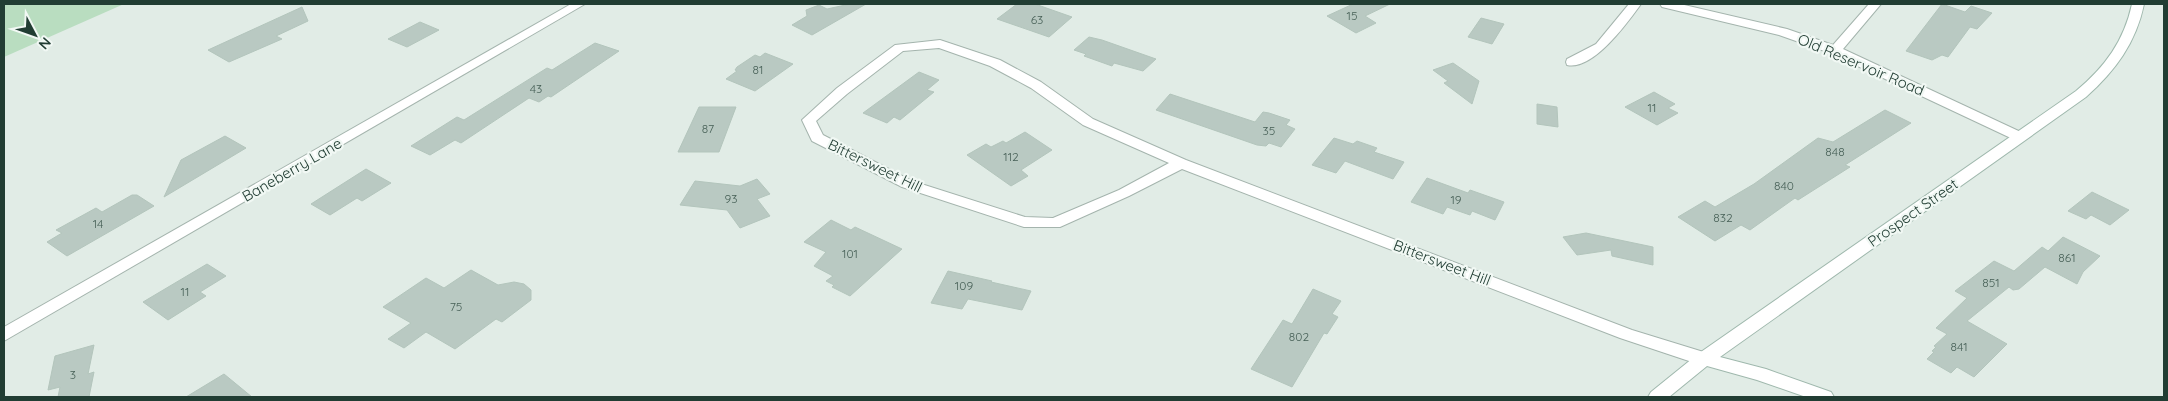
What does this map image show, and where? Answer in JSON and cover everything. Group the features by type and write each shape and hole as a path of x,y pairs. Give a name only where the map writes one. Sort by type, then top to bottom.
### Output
{"street":[{"name":"Baneberry Lane","path":"4,336 580,4"},
{"path":"1572,62 1601,47 1634,4"},
{"name":"Old Reservoir Road","path":"1666,4 1783,32 1835,50 2020,138"},
{"path":"1835,50 1875,4"},
{"name":"Prospect Street","path":"1657,397 1704,359 2075,98 2108,68 2133,28 2138,4"},
{"name":"Bittersweet Hill","path":"1181,163 1124,193 1055,223 1024,222 907,184 818,138 809,120 842,91 900,48 940,44 995,63 1036,86 1088,122 1181,163 1626,334 1704,359 1760,374 1826,397"}],"green space":[{"path":"4,4 124,4 4,57"}],"building":[{"path":"850,4 866,4 812,35 792,25 807,16 806,10 819,5 827,9"},
{"path":"1017,4 1035,4 1072,17 1049,37 997,19"},
{"path":"1353,4 1390,4 1365,16 1376,23 1356,33 1327,16"},
{"path":"1942,4 1965,12 1971,6 1992,13 1977,29 1970,27 1948,57 1942,55 1932,60 1906,51"},
{"path":"302,7 308,21 276,36 282,39 229,62 208,50"},
{"path":"1481,18 1504,24 1492,44 1468,37"},
{"path":"420,22 439,30 407,47 388,39"},
{"path":"1089,37 1156,59 1143,71 1114,63 1112,66 1084,56 1086,54 1074,50"},
{"path":"595,43 619,51 551,97 548,96 539,102 529,98 461,143 455,140 430,155 411,146 457,117 464,120 547,68 552,70"},
{"path":"765,53 793,64 755,91 726,79 737,71 735,70 737,67 755,55 760,57"},
{"path":"1453,63 1479,81 1472,104 1444,83 1448,81 1433,70"},
{"path":"919,72 939,80 927,90 934,92 900,120 894,117 887,123 863,113"},
{"path":"1654,92 1675,104 1668,108 1678,113 1657,125 1625,107"},
{"path":"1170,94 1255,122 1263,112 1269,113 1290,120 1286,125 1295,129 1281,147 1269,143 1266,146 1257,145 1156,110"},
{"path":"1537,104 1557,107 1558,127 1537,124"},
{"path":"699,107 736,107 719,152 678,152"},
{"path":"1885,110 1911,123 1845,165 1850,167 1798,200 1795,198 1750,230 1741,225 1715,241 1678,217 1705,201 1715,207 1754,184 1818,138 1833,142"},
{"path":"1025,132 1052,150 1021,170 1028,176 1011,186 967,155 986,144 991,147 1003,141 1006,143"},
{"path":"225,136 246,148 164,197 181,160"},
{"path":"1334,138 1353,144 1357,141 1377,148 1374,152 1404,162 1393,179 1345,161 1336,173 1312,165"},
{"path":"366,169 391,183 362,201 357,198 330,215 311,204"},
{"path":"1427,178 1468,193 1470,190 1504,202 1495,220 1472,211 1470,215 1447,207 1443,214 1411,202"},
{"path":"757,179 770,194 757,199 770,216 740,228 727,210 680,205 695,181 740,186"},
{"path":"2092,192 2129,210 2110,225 2091,215 2086,219 2068,211"},
{"path":"132,195 137,195 154,206 67,256 47,242 62,233 56,230 96,208 102,212"},
{"path":"831,220 851,230 855,227 902,249 850,296 832,287 834,285 826,281 833,276 814,266 826,252 804,242"},
{"path":"1586,233 1653,247 1653,265 1612,256 1611,250 1577,255 1563,237"},
{"path":"2063,237 2100,256 2083,272 2077,284 2045,267 2019,289 2013,290 2009,287 1967,321 2007,344 1974,377 1957,367 1951,373 1927,359 1934,352 1932,351 1936,347 1934,346 1947,334 1936,328 1967,298 1955,291 1994,261 2014,271 2042,247 2048,251"},
{"path":"207,264 226,276 200,292 206,296 168,320 143,302"},
{"path":"471,270 498,285 514,282 524,284 531,290 531,300 502,322 496,319 455,349 426,332 404,348 388,339 411,323 383,307 426,278 444,288"},
{"path":"948,271 1031,291 1022,310 968,299 962,309 931,303"},
{"path":"1313,289 1341,301 1332,314 1338,317 1327,334 1324,333 1292,387 1251,369 1283,320 1292,324"},
{"path":"94,345 88,374 94,372 89,397 58,397 60,387 48,390 55,356"},
{"path":"224,374 252,397 186,397"}]}
